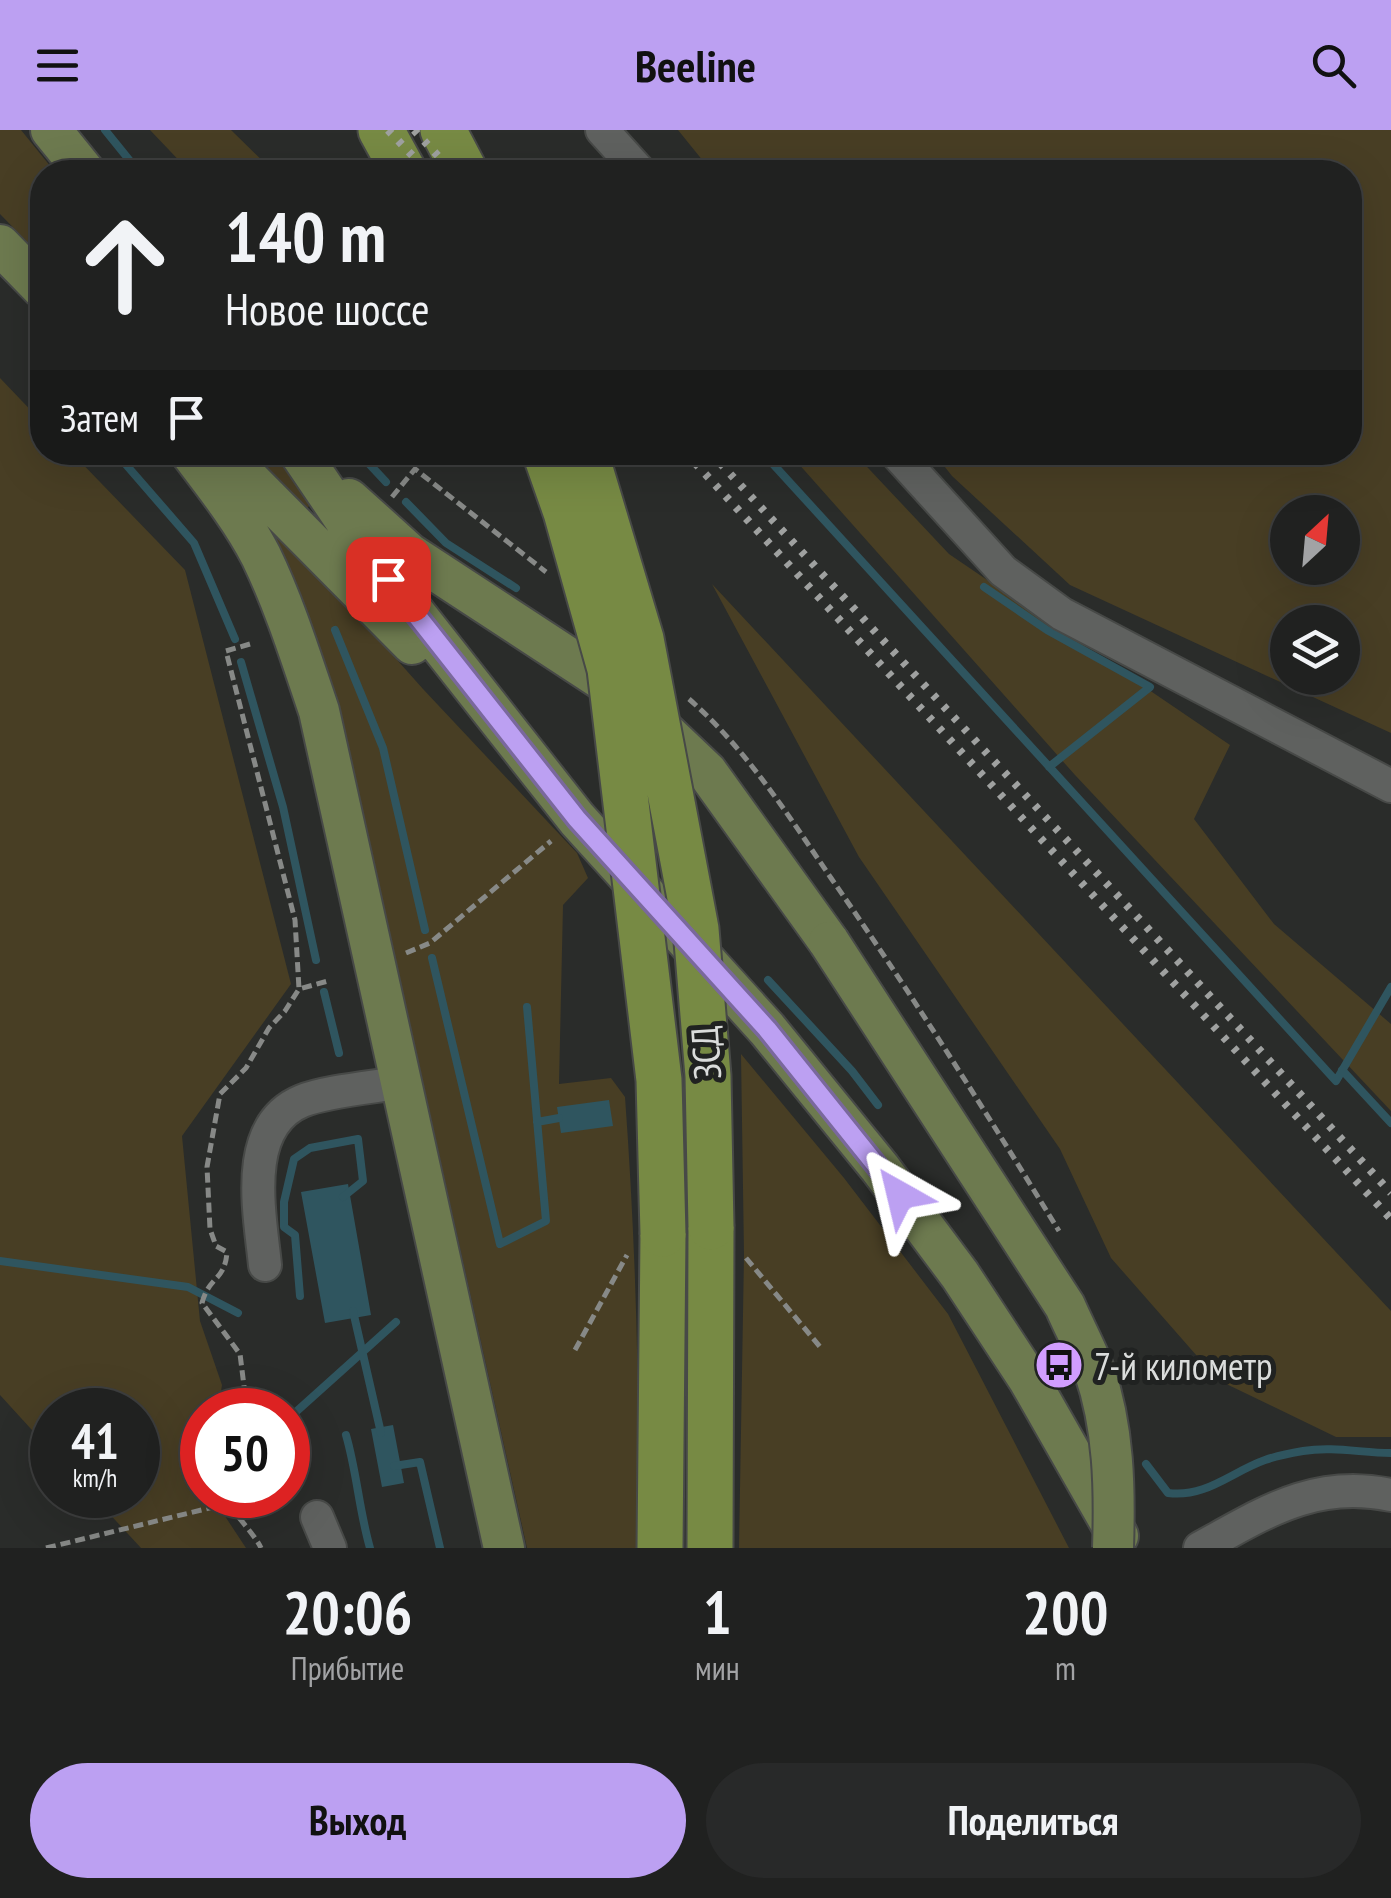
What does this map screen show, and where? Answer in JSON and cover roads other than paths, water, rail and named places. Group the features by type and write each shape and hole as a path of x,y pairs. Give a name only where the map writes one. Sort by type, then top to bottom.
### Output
{"highway":[{"path":"380,130 397,160"},
{"path":"442,130 458,160"},
{"name":"ЗСД","path":"549,465 610,669 659,1080 649,1237 660,1548"},
{"name":"ЗСД","path":"589,465 641,640 696,928 708,1076 728,1241 710,1548"}],"main road":[{"path":"51,130 75,160"},
{"path":"0,245 30,276"},
{"path":"200,465 259,553 288,616 318,711 404,1082 504,1548"},
{"path":"235,465 542,775"},
{"path":"307,465 366,550 577,819 767,1029 880,1168 960,1275 1029,1380 1125,1548"},
{"path":"311,465 410,554 627,696 706,772 829,942 1065,1306 1094,1371 1106,1425 1115,1479 1113,1548"}],"lane":[{"path":"602,130 629,160"},
{"path":"907,465 1003,571 1062,614 1391,786"},
{"path":"264,1266 258,1189 261,1155 274,1121 302,1101 404,1082"},
{"path":"1200,1548 1272,1509 1320,1492 1371,1491 1391,1495"},
{"path":"317,1516 330,1548"}],"water":[{"path":"609,1100 613,1126 561,1133 557,1107"},
{"path":"348,1184 371,1315 325,1323 301,1192"},
{"path":"393,1425 404,1483 382,1487 371,1429"}],"waterway":[{"path":"105,130 129,160"},
{"path":"126,465 194,543 235,639"},
{"path":"370,465 386,482"},
{"path":"774,465 1336,1081 1391,987"},
{"path":"406,502 446,543 516,588"},
{"path":"984,587 1047,630 1150,687 1049,767"},
{"path":"335,630 383,748 425,930"},
{"path":"241,662 283,807 316,960"},
{"path":"432,958 500,1244 546,1221 527,1007"},
{"path":"768,980 878,1105"},
{"path":"324,992 339,1053"},
{"path":"1342,1070 1391,1123"},
{"path":"537,1122 559,1118"},
{"path":"300,1296 295,1235 284,1227 284,1202 294,1159 310,1148 358,1139 363,1181 343,1197"},
{"path":"0,1261 188,1287 238,1313"},
{"path":"353,1311 381,1433"},
{"path":"310,1399 396,1322"},
{"path":"346,1435 370,1548"},
{"path":"1146,1464 1168,1493 1182,1494 1206,1488 1265,1460 1294,1453 1325,1449 1391,1453"},
{"path":"394,1466 420,1462 440,1548"}],"railway":[{"path":"388,130 417,160"},
{"path":"414,130 442,160"},
{"path":"697,465 1391,1219"},
{"path":"722,465 1391,1193"}],"place":[{"name":"7-й километр","path":"1059,1365"}]}
